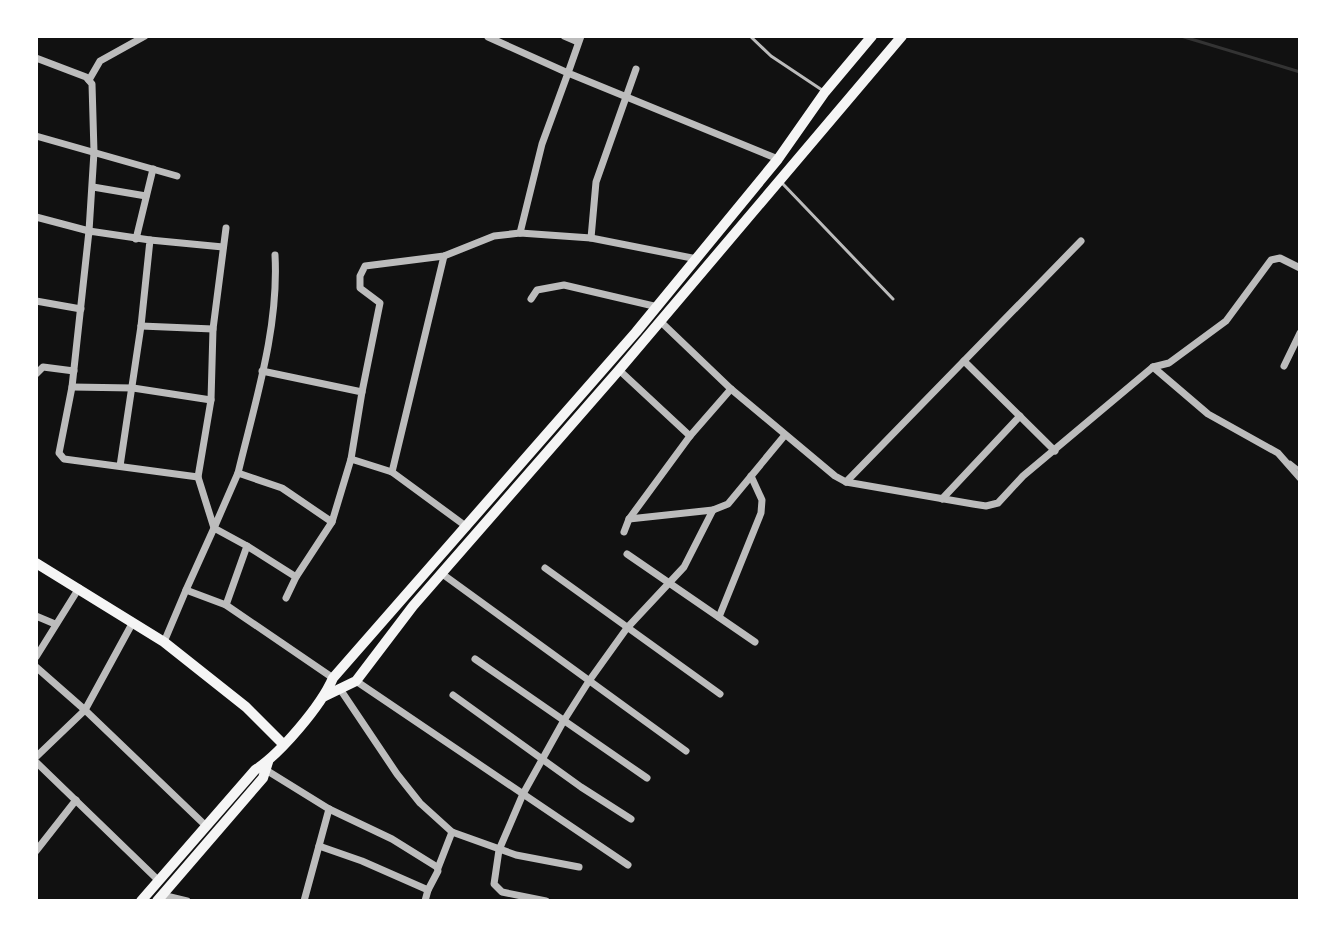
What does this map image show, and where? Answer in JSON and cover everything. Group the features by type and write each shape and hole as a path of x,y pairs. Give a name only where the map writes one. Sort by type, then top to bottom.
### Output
{"main road":[{"path":"325,696 356,681 471,531 697,259 778,159 825,92 872,36"},
{"path":"159,898 263,778 267,766 283,744 325,696 333,678 619,370 902,36"},
{"path":"778,159 789,167"},
{"path":"36,563 164,642 246,707 283,744"},
{"path":"141,901 255,770 267,766"}],"street":[{"path":"89,80 100,61 145,36"},
{"path":"520,233 542,144 580,39 564,36"},
{"path":"488,37 778,159"},
{"path":"36,58 89,80 93,89 94,152 89,231 72,387 59,453 64,459 198,477"},
{"path":"591,238 596,182 636,69"},
{"path":"36,136 177,176"},
{"path":"136,239 153,169"},
{"path":"93,187 146,196"},
{"path":"36,217 136,239 223,247"},
{"path":"226,228 213,329 211,400 198,477 214,528 296,577"},
{"path":"286,598 332,522 351,459 380,303 360,288 361,270 372,263 444,256 494,236 520,233 591,238 697,259"},
{"path":"120,466 133,388 150,240"},
{"path":"846,482 1081,241"},
{"path":"164,642 238,473 274,304 275,255"},
{"path":"392,472 444,256"},
{"path":"661,322 731,389 835,476 846,482 986,506 998,503 1005,492 1153,367 1169,363 1226,321 1271,260 1280,258 1300,268"},
{"path":"531,299 537,290 564,285 658,307"},
{"path":"36,301 81,309"},
{"path":"141,326 213,329"},
{"path":"1284,366 1300,333"},
{"path":"964,361 1055,451"},
{"path":"36,374 39,366 74,371"},
{"path":"1153,367 1208,414 1278,453 1300,478"},
{"path":"619,370 690,436"},
{"path":"262,371 362,392"},
{"path":"72,387 133,388 211,400"},
{"path":"624,532 629,519 690,436 731,389"},
{"path":"942,499 1020,416"},
{"path":"629,519 713,510 728,504 785,435"},
{"path":"351,459 392,472 471,531"},
{"path":"238,473 282,488 332,522"},
{"path":"719,617 761,513 760,491 751,476"},
{"path":"546,901 496,888 499,850 523,794 563,722 627,628 684,567 713,510"},
{"path":"226,605 247,546"},
{"path":"627,554 755,642"},
{"path":"545,568 720,694"},
{"path":"441,573 686,751"},
{"path":"36,657 79,588"},
{"path":"186,590 226,605 333,678"},
{"path":"36,616 55,624"},
{"path":"133,622 85,710 36,759 158,880"},
{"path":"475,659 647,778"},
{"path":"36,667 206,826"},
{"path":"356,681 628,865"},
{"path":"340,689 397,774 420,803 452,832 499,850 579,867"},
{"path":"453,695 631,819"},
{"path":"267,766 329,809 392,839 438,868"},
{"path":"36,851 76,800"},
{"path":"304,901 329,809"},
{"path":"425,901 452,832"},
{"path":"319,846 428,890"},
{"path":"159,898 187,901"}],"lane":[{"path":"750,36 771,56 825,92"},
{"path":"779,180 893,299"},
{"path":"1278,453 1300,470"}],"waterway":[{"path":"1181,36 1300,72"}]}
